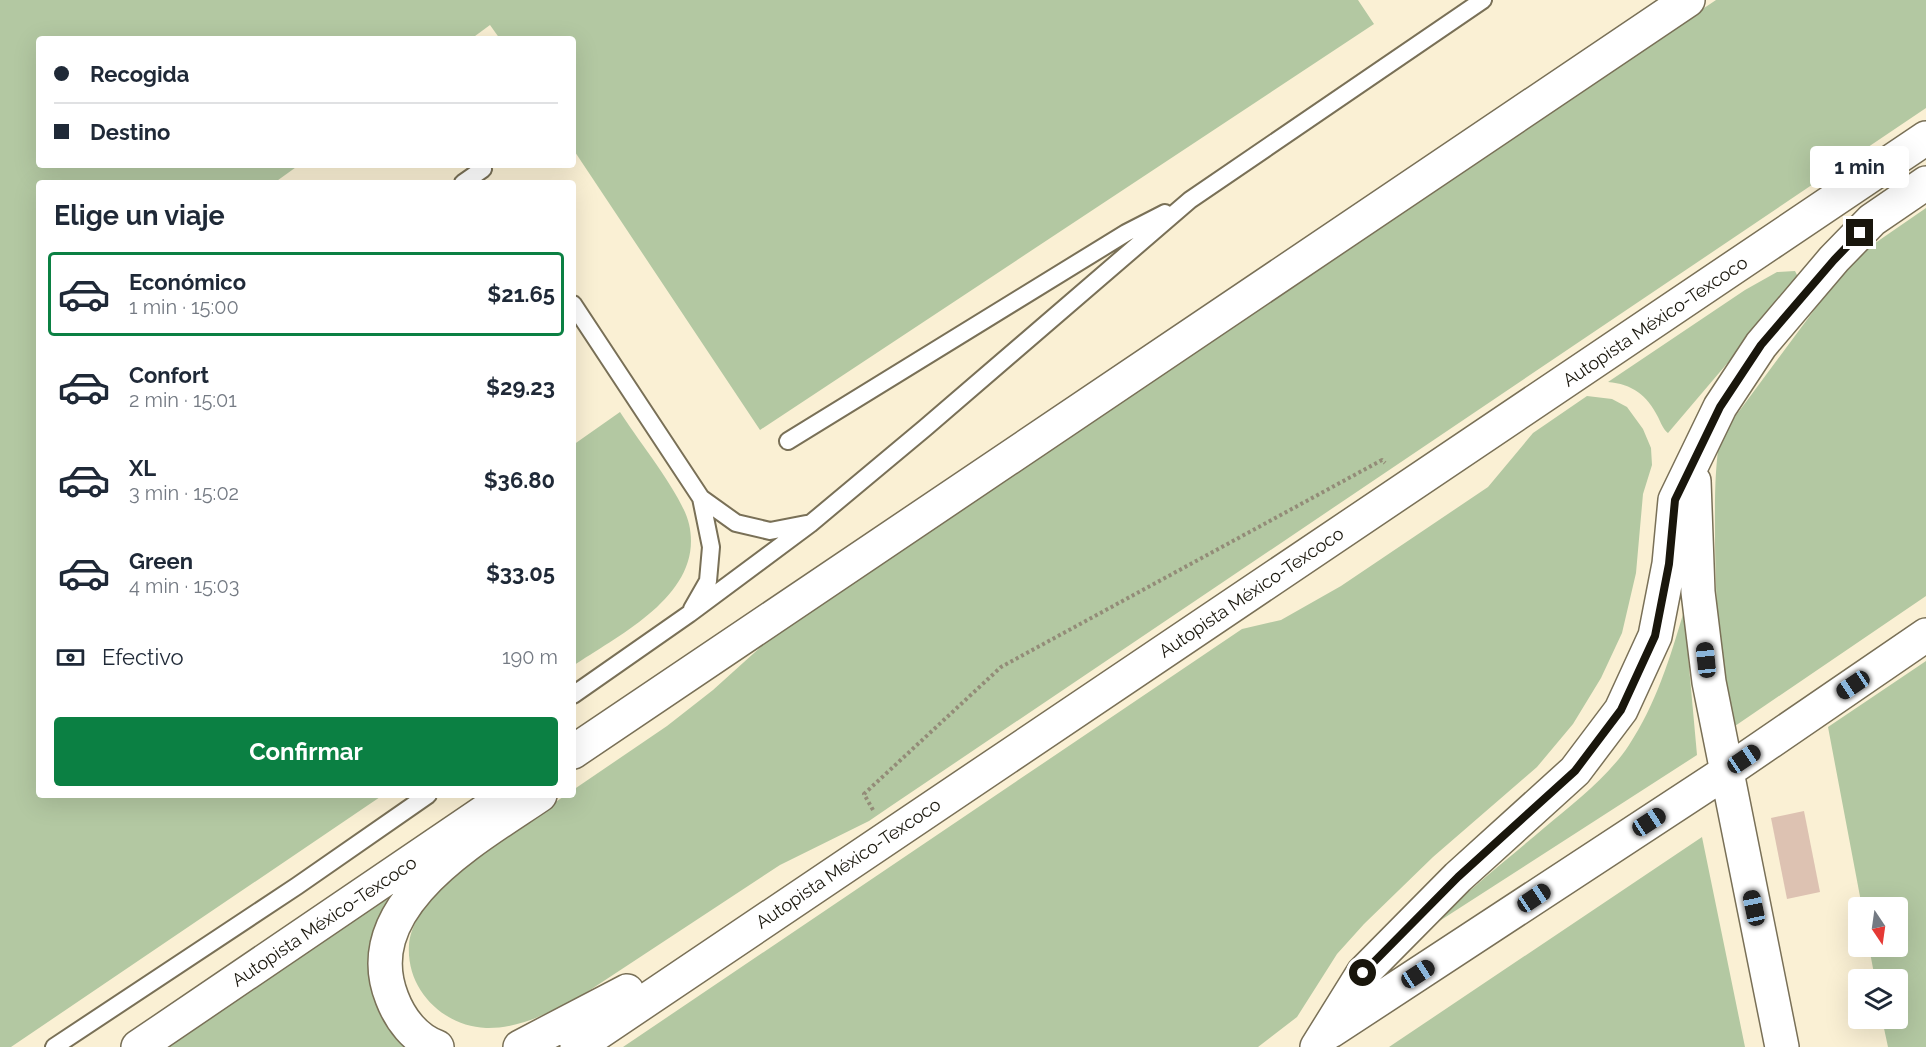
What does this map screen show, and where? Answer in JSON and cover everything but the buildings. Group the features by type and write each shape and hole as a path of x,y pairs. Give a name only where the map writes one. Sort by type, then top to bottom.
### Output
{"main road":[{"path":"576,750 1688,0"},
{"name":"Autopista México-Texcoco","path":"577,1047 1926,138"},
{"path":"1319,1042 1363,973 1458,877 1575,771 1621,710 1655,636 1669,564 1675,500 1720,407 1761,345 1834,260 1872,220 1926,183"},
{"path":"1694,461 1698,592 1709,682 1782,1047"},
{"path":"1319,1042 1726,772 1926,635"},
{"path":"576,771 621,740 666,688"},
{"name":"Autopista México-Texcoco","path":"138,1047 505,798"},
{"path":"437,1047 411,1030 395,1007 385,982 384,956 389,934 398,914 418,890 463,847 536,798"},
{"path":"520,1047 771,915"}],"lane":[{"path":"576,693 689,614 810,524 1190,200 1483,0"},
{"path":"469,180 485,172"},
{"path":"788,441 1126,233 1190,200"},
{"path":"576,313 701,498 736,523 770,531 810,524"},
{"path":"689,614 708,581 711,547 701,498"},
{"path":"54,1047 297,886 424,798"}],"path":[{"path":"887,837 864,794 1001,667 1382,460 1410,485"}],"green space":[{"path":"0,0 1358,0 1374,24 760,430 576,154 576,36 498,36 490,25 475,36 36,36 36,168 295,168 278,180 36,180 36,798 379,798 11,1047 0,1047"},
{"path":"1716,0 1926,0 1926,108 869,821 780,865 584,994 525,1022 486,1028 470,1026 455,1021 430,1003 414,977 409,945 414,925 437,888 461,867 562,798 576,798 576,788 667,726 713,690 773,636"},
{"path":"1926,208 1926,596 1735,726 1721,658 1717,612 1715,503 1720,437 1852,259"},
{"path":"1795,271 1799,279 1668,433 1644,397 1624,385 1608,382 1745,290 1777,272"},
{"path":"1587,396 1612,399 1627,407 1643,429 1651,448 1652,465 1643,494 1636,573 1622,633 1601,678 1573,724 1537,767 1433,857 1364,924 1337,954 1297,1017 1258,1047 623,1047 1242,629 1281,620 1341,586 1488,487 1533,433"},
{"path":"620,412 678,498 689,524 691,549 684,571 672,591 655,609 576,664 576,443"},
{"path":"1684,611 1697,755 1427,929 1590,789 1621,757 1639,729 1655,697"},
{"path":"1926,661 1926,1047 1888,1047 1884,1029 1908,1029 1908,969 1873,969 1871,957 1908,957 1908,897 1860,897 1828,727"},
{"path":"1702,837 1745,1047 1389,1047"},
{"path":"380,899 387,900 387,905 374,935 370,953 373,991 384,1013 416,1047 163,1047"}],"route":[{"path":"1363,973 1458,877 1575,771 1621,710 1655,636 1669,564 1675,500 1720,407 1761,345 1860,233"}]}
